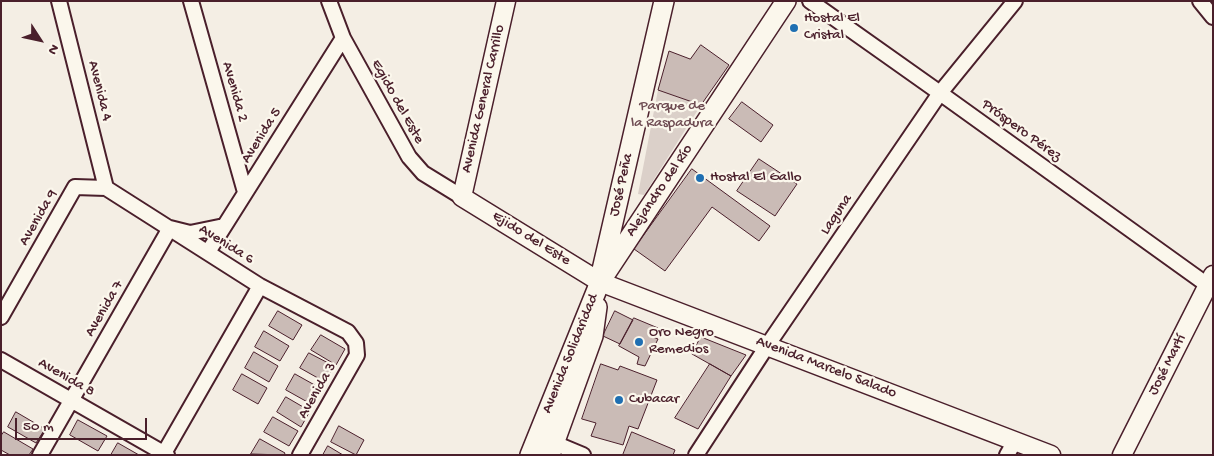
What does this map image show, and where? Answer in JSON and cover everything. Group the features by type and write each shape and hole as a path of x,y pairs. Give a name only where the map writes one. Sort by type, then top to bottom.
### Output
{"main road":[{"name":"José Peña","path":"600,282 664,1"},
{"name":"Alejandro del Río","path":"600,282 786,1"},
{"name":"Avenida Solidaridad","path":"530,455 547,445 600,282"}],"street":[{"name":"Avenida 4","path":"59,1 106,188"},
{"name":"Avenida 2","path":"192,1 246,192"},
{"name":"Egido del Este","path":"328,1 343,38 409,157 423,173 462,196"},
{"name":"Avenida General Carrillo","path":"462,196 506,1"},
{"name":"Próspero Pérez","path":"810,1 1211,283"},
{"name":"Laguna","path":"696,455 767,346 940,93 1015,1"},
{"path":"1200,1 1213,17"},
{"name":"Avenida 5","path":"208,252 343,38"},
{"name":"Avenida 9","path":"1,317 75,187 106,188"},
{"name":"Avenida 6","path":"106,188 260,286 348,332 356,343"},
{"name":"Ejido del Este","path":"462,196 600,282"},
{"path":"170,228 190,233 224,226"},
{"name":"Avenida 7","path":"40,455 170,228"},
{"name":"Avenida Marcelo Salado","path":"600,282 767,346 1011,448 1052,455"},
{"name":"José Martí","path":"1122,455 1211,283"},
{"path":"165,454 260,286"},
{"name":"Avenida 3","path":"300,455 357,355 356,343"},
{"name":"Avenida 8","path":"1,360 165,454"},
{"path":"547,445 583,455"}],"green space":[{"name":"Parque de la Raspadura","path":"658,90 701,105 644,195 638,194"}],"building":[{"path":"701,45 729,65 701,105 658,90 669,51 690,59"},
{"path":"742,102 773,125 761,142 729,119"},
{"path":"759,159 797,184 775,216 737,191"},
{"path":"692,169 770,226 759,241 712,207 665,271 634,249"},
{"path":"278,311 302,325 293,340 269,326"},
{"path":"615,311 633,320 620,344 603,336"},
{"name":"Oro Negro Remedios","path":"634,318 658,328 653,337 658,339 645,366 637,364 639,357 619,346"},
{"path":"264,331 289,346 280,361 255,347"},
{"path":"321,335 345,349 336,365 311,350"},
{"path":"701,337 746,355 731,376 692,354"},
{"path":"254,352 278,366 269,382 245,368"},
{"path":"309,353 334,366 325,382 300,368"},
{"name":"Cubacar","path":"601,364 618,370 620,366 657,380 638,429 629,426 623,445 591,436 596,423 582,419"},
{"path":"710,364 731,376 698,429 675,418"},
{"path":"242,374 267,388 258,404 233,390"},
{"path":"295,374 320,388 311,404 286,390"},
{"path":"286,397 310,411 301,427 277,412"},
{"path":"16,412 45,429 36,443 8,427"},
{"path":"273,417 298,431 289,446 264,432"},
{"path":"78,420 107,436 98,451 70,435"},
{"path":"339,426 364,440 356,455 331,442"},
{"path":"4,432 33,449 29,455 10,455 1,450 1,436"},
{"path":"632,432 675,450 673,455 623,455"},
{"path":"260,439 285,453 284,455 251,454"},
{"path":"118,443 139,455 111,455"},
{"path":"328,446 343,455 323,455"}],"place":[{"name":"Hostal El Cristal","path":"794,28"},
{"name":"Hostal El Gallo","path":"700,178"},
{"name":"Oro Negro Remedios","path":"639,342"},
{"name":"Cubacar","path":"619,400"}]}
